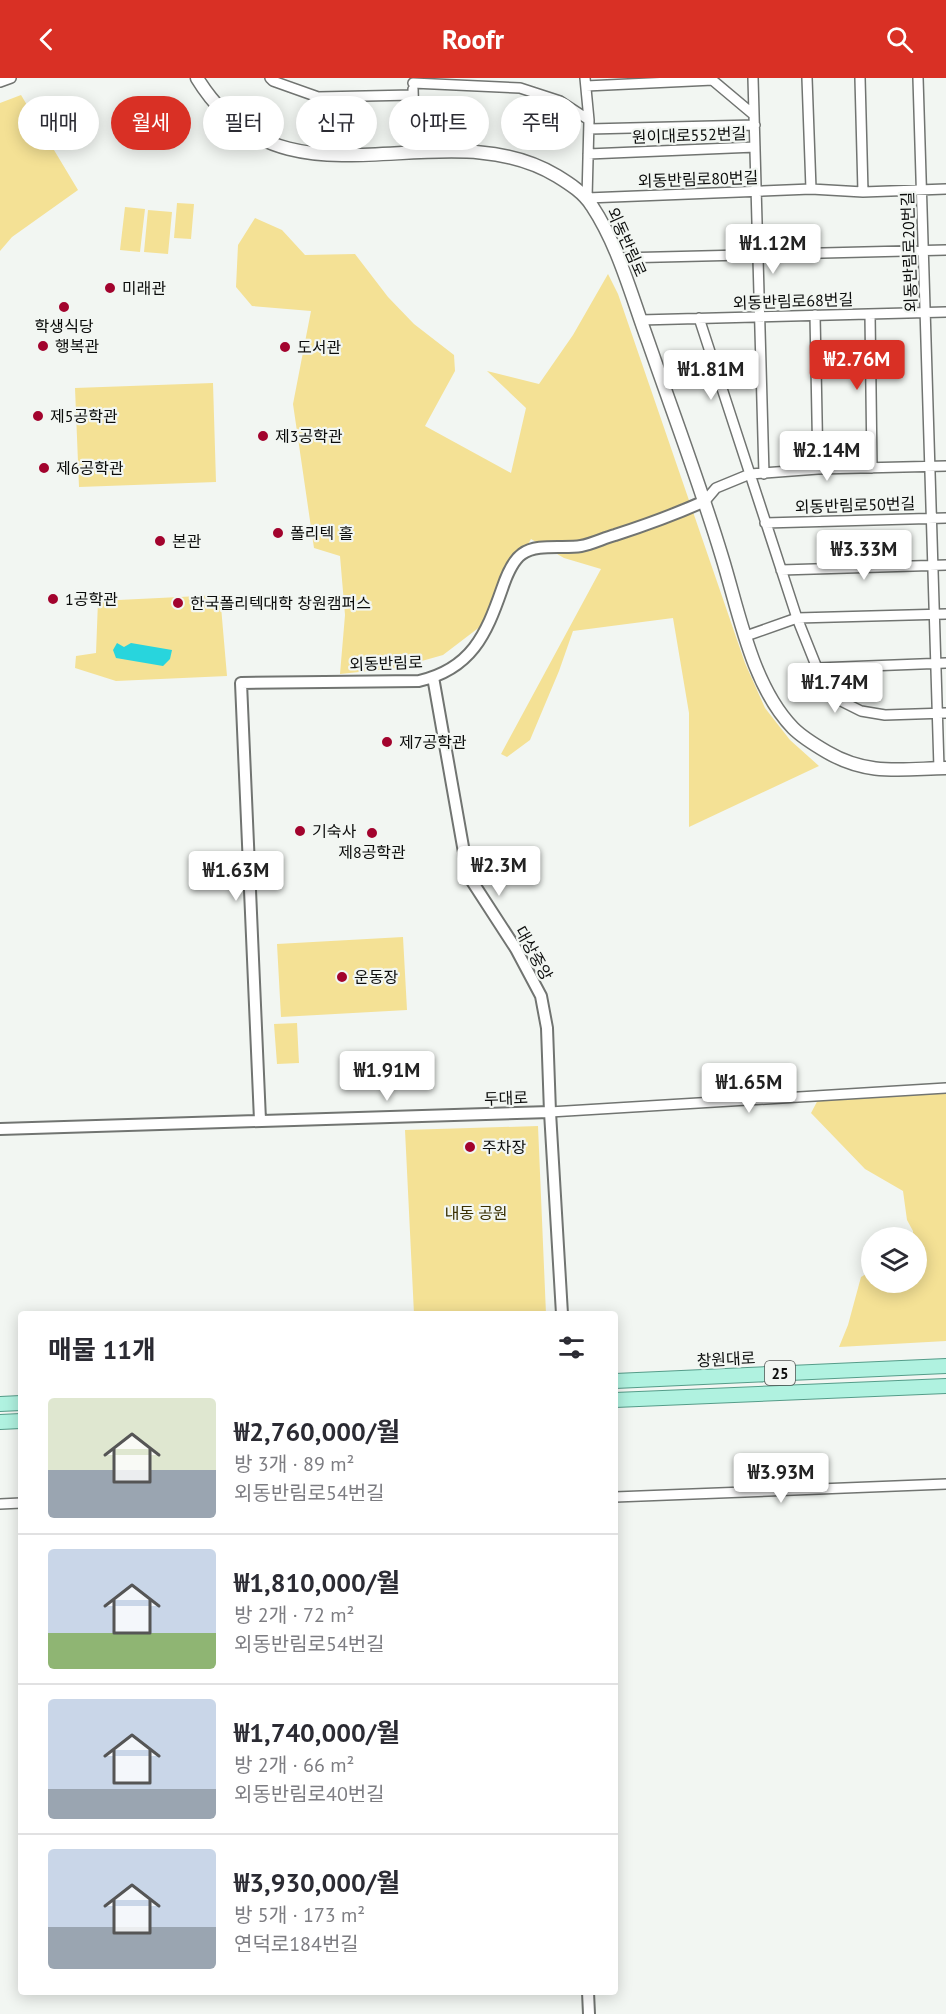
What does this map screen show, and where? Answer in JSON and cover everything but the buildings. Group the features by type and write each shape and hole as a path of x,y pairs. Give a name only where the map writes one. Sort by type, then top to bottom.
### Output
{"main road":[{"name":"외동반림로","path":"197,78 229,117 261,139 295,152 339,156 415,152 484,152 512,156 544,168 587,198 608,231 619,258 705,501 755,664 780,712 795,730 842,761 863,768 880,770 943,768"},
{"name":"창원대로","path":"618,1381 946,1366"},
{"name":"25","path":"618,1400 946,1386"},
{"path":"0,1404 18,1403"},
{"path":"0,1422 18,1421"}],"street":[{"path":"0,82 11,78"},
{"path":"270,78 318,97 389,96"},
{"path":"753,78 764,474"},
{"path":"807,78 811,189"},
{"path":"860,78 863,192"},
{"name":"외동반림로20번길","path":"918,78 933,566 935,614 941,663 943,768"},
{"name":"원이대로552번길","path":"587,198 589,124 585,82 711,79 754,115"},
{"path":"413,96 413,81 520,88 560,100 589,124"},
{"name":"원이대로552번길","path":"589,124 755,125"},
{"name":"원이대로552번길","path":"588,154 755,147"},
{"name":"외동반림로80번길","path":"587,198 811,189 863,192 946,189"},
{"path":"619,258 946,250"},
{"name":"외동반림로68번길","path":"640,320 946,312"},
{"path":"870,314 872,468"},
{"path":"815,315 818,469"},
{"path":"699,318 797,618 817,668 839,700 861,711 885,715 942,713"},
{"path":"705,501 716,488 750,474 818,469 946,466"},
{"name":"외동반림로","path":"260,1120 241,683 418,681 433,677 459,664 477,646 489,625 508,573 521,554 531,549 581,546 667,518 705,501"},
{"name":"외동반림로50번길","path":"765,523 946,518"},
{"path":"781,570 946,566"},
{"path":"746,636 797,618 946,614"},
{"path":"817,668 941,663"},
{"name":"대상중앙","path":"433,677 468,875 516,949 540,996 548,1028 550,1112"},
{"path":"550,1112 946,1088"},
{"name":"두대로","path":"0,1129 550,1112 562,1311"},
{"path":"618,1497 946,1484"},
{"path":"0,1504 18,1503"},
{"path":"588,1995 589,2014"}],"green space":[{"path":"18,96 18,150 54,150 78,190 12,237 0,251 0,103"},
{"path":"177,203 194,204 191,239 174,238"},
{"path":"125,207 145,209 140,252 120,250"},
{"path":"148,210 172,212 168,254 144,252"},
{"path":"255,218 282,230 305,255 355,254 388,297 414,324 454,355 455,371 425,426 511,473 526,408 487,371 539,384 573,335 608,274 618,294 745,663 765,708 790,740 819,766 689,827 689,713 673,618 573,631 530,740 507,757 501,754 601,569 564,558 531,539 481,626 443,655 397,668 340,674 345,615 340,556 314,548 293,404 311,311 252,306 236,287 238,245"},
{"path":"213,383 216,482 79,487 75,388"},
{"path":"220,595 227,676 116,681 75,668 76,656 96,653 98,601"},
{"name":"운동장","path":"403,937 407,1010 281,1017 277,944"},
{"path":"297,1023 299,1063 277,1064 274,1024"},
{"path":"946,1091 946,1341 839,1347 848,1325 861,1277 861,1293 927,1293 927,1227 911,1227 907,1220 903,1191 865,1169 811,1113 819,1098"},
{"name":"내동 공원","path":"538,1126 546,1311 414,1311 405,1130"}],"water":[{"path":"117,643 124,647 131,643 172,650 170,659 163,666 116,658 113,650"}],"place":[{"name":"미래관","path":"110,288"},
{"name":"학생식당","path":"64,307"},
{"name":"행복관","path":"43,346"},
{"name":"도서관","path":"285,347"},
{"name":"제5공학관","path":"38,416"},
{"name":"제3공학관","path":"263,436"},
{"name":"제6공학관","path":"44,468"},
{"name":"폴리텍 홀","path":"278,533"},
{"name":"본관","path":"160,541"},
{"name":"1공학관","path":"53,599"},
{"name":"한국폴리텍대학 창원캠퍼스","path":"178,603"},
{"name":"제7공학관","path":"387,742"},
{"name":"기숙사","path":"300,831"},
{"name":"제8공학관","path":"372,833"},
{"name":"운동장","path":"342,977"},
{"name":"주차장","path":"470,1147"}]}
